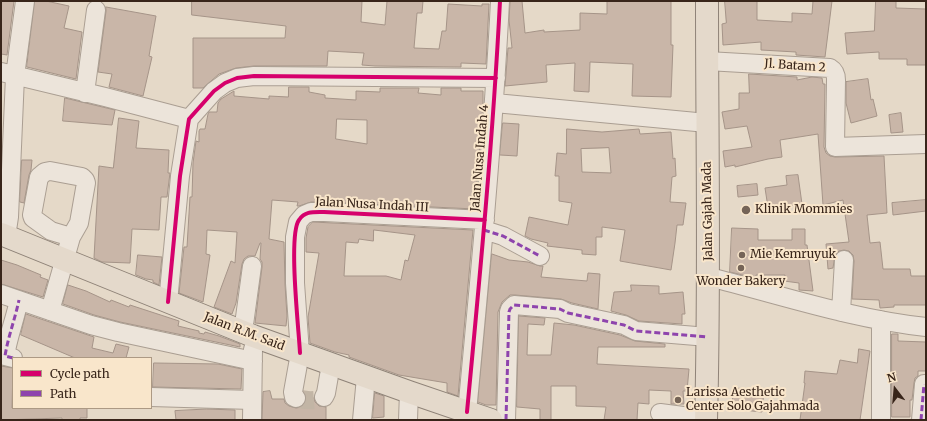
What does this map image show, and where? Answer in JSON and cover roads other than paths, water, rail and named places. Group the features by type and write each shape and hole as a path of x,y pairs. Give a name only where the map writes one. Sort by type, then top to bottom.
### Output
{"main road":[{"name":"Jalan Gajah Mada","path":"706,420 709,277 707,219 707,1"},
{"name":"Jalan R.M. Said","path":"4,235 248,334 491,420"}],"street":[{"path":"4,235 10,217 8,74 25,1"},
{"name":"Jalan Nusa Indah 4","path":"467,412 495,103 500,1"},
{"path":"85,92 96,10"},
{"name":"Jl. Batam 2","path":"707,61 830,68 836,74 835,146 926,144"},
{"path":"8,74 85,92 189,120"},
{"path":"168,302 180,176 189,120 214,91 225,82 237,78 254,76 496,78"},
{"path":"495,103 707,123"},
{"path":"50,311 71,237 79,223 83,208 86,183 82,177 50,171 45,172 40,177 32,215 36,221 50,231 71,237"},
{"name":"Jalan Nusa Indah III","path":"300,353 295,283 295,237 298,222 304,215 311,212 324,212 485,225"},
{"path":"485,225 540,256"},
{"path":"44,252 50,231"},
{"path":"840,312 844,260"},
{"path":"252,266 248,334 253,361 252,420"},
{"path":"709,277 840,312 926,327"},
{"path":"1,294 91,325 253,361"},
{"path":"12,358 5,356 7,343 15,319 19,300"},
{"path":"506,420 509,312 514,305 560,309 568,313 624,325 636,331 708,337"},
{"path":"881,320 881,420"},
{"path":"296,398 294,397 293,392 300,353"},
{"path":"324,398 326,394 330,364"},
{"path":"362,420 366,377"},
{"path":"921,420 924,384"},
{"path":"408,420 409,392"},
{"path":"152,397 252,400"},
{"path":"660,413 706,420"}],"tunnel":[{"path":"296,398 314,400 324,397"}],"place":[{"name":"Klinik Mommies","path":"746,210"},
{"name":"Mie Kemruyuk","path":"742,255"},
{"name":"Wonder Bakery","path":"741,268"},
{"name":"Larissa Aesthetic Center Solo Gajahmada","path":"678,400"}]}
